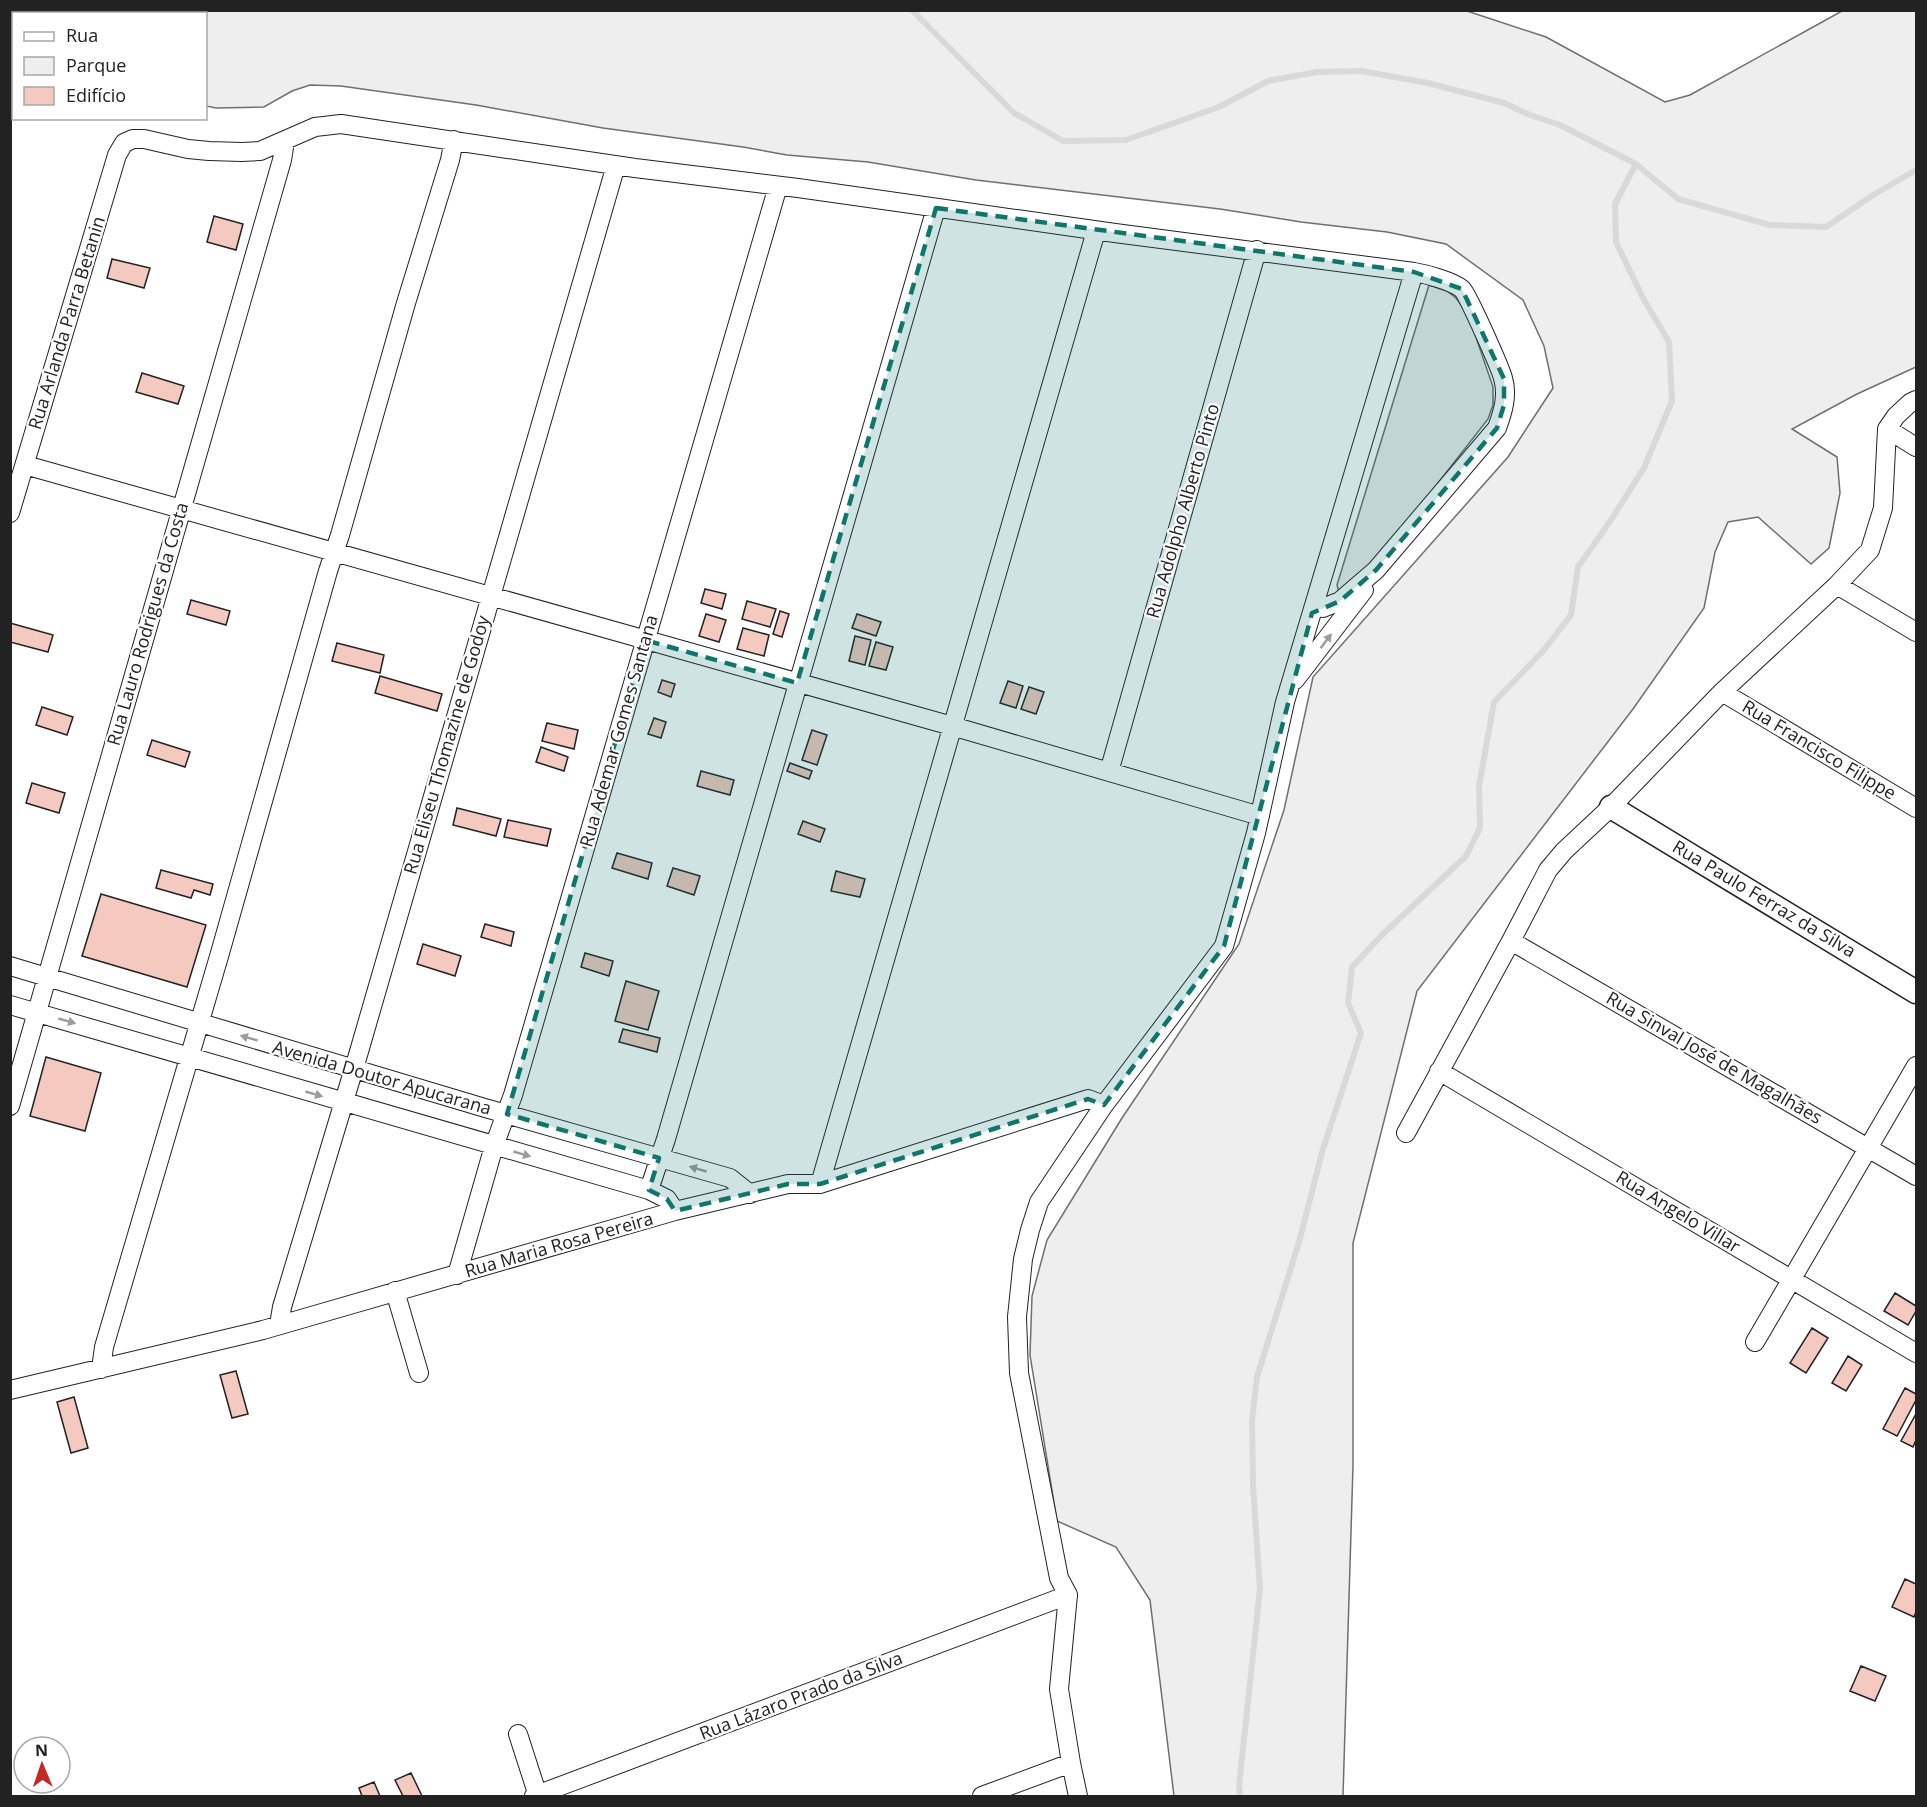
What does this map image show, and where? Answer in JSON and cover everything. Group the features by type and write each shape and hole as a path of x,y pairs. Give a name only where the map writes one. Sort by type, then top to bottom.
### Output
{"street":[{"path":"285,141 315,128 341,124 616,165 1414,272 1432,276 1462,289 1504,379 1504,405 1497,428 1376,570 1350,610 1289,687"},
{"name":"Rua Arlanda Parra Betanin","path":"10,513 117,155 124,143 133,139 144,139 189,148 242,152 260,151 285,141"},
{"path":"101,1368 104,1347 454,140"},
{"name":"Rua Lauro Rodrigues da Costa","path":"10,1106 282,160 285,141"},
{"name":"Rua Eliseu Thomazine de Godoy","path":"279,1325 282,1307 344,1102 616,165"},
{"name":"Rua Ademar Gomes Santana","path":"457,1275 494,1146 507,1114 778,186"},
{"path":"649,1190 936,208"},
{"path":"820,1184 1096,231"},
{"name":"Rua Adolpho Alberto Pinto","path":"1109,772 1257,250"},
{"path":"1078,1797 1059,1689 1068,1595 1059,1578 1019,1373 1017,1317 1023,1259 1039,1202 1104,1105 1224,946 1260,816 1289,687 1414,272"},
{"path":"1406,1133 1548,870 1564,851 1611,807 1722,692 1837,585 1870,550 1883,508 1887,429 1896,416 1910,403 1917,400"},
{"path":"1887,429 1917,447"},
{"path":"25,465 952,726 1260,816"},
{"path":"1317,595 1318,605 1323,608 1333,604 1340,601 1376,570"},
{"path":"1837,585 1917,632"},
{"name":"Rua Francisco Filippe","path":"1722,692 1917,808"},
{"name":"Rua Paulo Ferraz da Silva","path":"1611,807 1917,992"},
{"name":"Rua Sinval José de Magalhães","path":"1511,941 1917,1176"},
{"name":"Avenida Doutor Apucarana","path":"10,966 199,1024 730,1178 750,1194"},
{"name":"Avenida Doutor Apucarana","path":"10,1005 649,1190 667,1199 675,1211"},
{"path":"1755,1342 1917,1066"},
{"name":"Rua Angelo Villar","path":"1440,1071 1917,1353"},
{"name":"Rua Maria Rosa Pereira","path":"10,1390 279,1325 675,1211 788,1184 820,1184 1088,1100 1104,1105"},
{"path":"395,1291 419,1373"},
{"name":"Rua Lázaro Prado da Silva","path":"536,1796 1068,1595"},
{"path":"518,1734 536,1796"},
{"path":"982,1797 1071,1763"}],"highlighted area":[{"path":"936,208 1414,272 1462,289 1504,379 1504,405 1497,428 1376,570 1340,601 1312,613 1224,946 1104,1105 1088,1099 820,1184 788,1184 675,1211 667,1199 649,1190 659,1158 507,1114 645,640 797,683"}],"green space":[{"path":"1467,11 1546,37 1665,102 1690,95 1842,11 1916,11 1916,367 1857,394 1792,429 1837,457 1840,493 1829,548 1811,564 1758,517 1728,522 1715,552 1704,608 1633,709 1417,991 1353,1243 1353,1466 1343,1796 1174,1796 1150,1600 1116,1547 1057,1521 1030,1355 1032,1296 1047,1240 1122,1118 1239,944 1284,810 1313,677 1508,457 1553,388 1544,346 1523,300 1446,244 1387,232 1301,222 1220,209 976,180 868,162 787,155 603,128 476,105 341,86 310,85 292,91 264,107 207,106 207,12 99,12"},
{"path":"1429,285 1447,291 1456,298 1468,314 1493,387 1493,405 1488,419 1352,593 1339,592 1337,585"}],"shaded area":[{"path":"11,11 19,11 20,12 12,12 11,98"}],"building":[{"path":"214,216 243,224 236,250 207,242"},
{"path":"112,259 150,268 144,288 107,278"},
{"path":"142,373 184,386 178,404 136,392"},
{"path":"705,589 726,594 722,609 701,603"},
{"path":"191,600 230,611 226,625 187,614"},
{"path":"747,601 776,609 770,627 742,619"},
{"path":"780,611 789,614 782,637 773,634"},
{"path":"706,614 726,620 719,642 699,636"},
{"path":"857,614 881,622 876,636 852,628"},
{"path":"10,623 53,635 48,652 10,642"},
{"path":"743,628 769,635 764,656 737,649"},
{"path":"855,636 871,640 865,665 849,661"},
{"path":"876,642 893,647 886,670 869,666"},
{"path":"337,643 384,655 380,673 332,661"},
{"path":"380,676 442,694 437,711 375,693"},
{"path":"662,680 675,684 671,697 658,692"},
{"path":"1008,681 1023,686 1016,708 1000,703"},
{"path":"1029,687 1044,692 1036,714 1021,709"},
{"path":"42,707 73,717 67,735 36,725"},
{"path":"654,718 666,722 661,738 648,734"},
{"path":"547,723 578,730 574,749 542,741"},
{"path":"812,730 827,735 817,765 802,760"},
{"path":"152,740 190,752 185,767 147,755"},
{"path":"541,747 568,757 564,771 536,762"},
{"path":"790,763 812,771 809,779 787,771"},
{"path":"701,771 734,780 730,795 697,786"},
{"path":"32,783 65,793 59,813 26,803"},
{"path":"457,808 501,819 496,836 453,825"},
{"path":"508,820 551,829 547,846 504,837"},
{"path":"803,821 825,829 820,842 798,834"},
{"path":"617,853 652,863 648,879 612,868"},
{"path":"673,868 700,876 694,895 667,886"},
{"path":"161,870 213,884 210,895 194,890 191,898 156,888"},
{"path":"836,871 865,879 860,897 831,891"},
{"path":"101,894 206,925 187,987 82,956"},
{"path":"485,924 514,932 511,946 481,937"},
{"path":"423,944 461,956 455,976 417,964"},
{"path":"585,953 613,961 609,976 581,967"},
{"path":"626,981 659,991 648,1030 615,1021"},
{"path":"623,1029 660,1038 657,1052 619,1042"},
{"path":"46,1057 101,1073 85,1131 30,1116"},
{"path":"1895,1293 1916,1306 1916,1311 1908,1325 1884,1311"},
{"path":"1812,1328 1828,1338 1806,1373 1790,1363"},
{"path":"1848,1356 1862,1365 1846,1391 1832,1383"},
{"path":"236,1371 248,1414 232,1418 220,1375"},
{"path":"1905,1388 1916,1394 1916,1400 1897,1436 1883,1429"},
{"path":"74,1397 88,1448 71,1453 57,1402"},
{"path":"1916,1414 1916,1440 1913,1447 1901,1441"},
{"path":"1905,1579 1916,1584 1914,1617 1892,1607"},
{"path":"1861,1666 1886,1676 1875,1701 1850,1691"},
{"path":"411,1773 422,1796 403,1796 395,1780"},
{"path":"374,1782 380,1796 362,1796 359,1788"}],"waterway":[{"path":"912,10 1014,113 1063,141 1126,140 1219,107 1268,81 1317,72 1361,71 1428,83 1504,103 1560,125 1636,164 1678,199 1770,225 1826,227 1873,195 1916,170"},
{"path":"1240,1796 1239,1786 1260,1589 1253,1486 1252,1420 1257,1377 1299,1242 1323,1149 1361,1033 1348,1003 1352,967 1382,935 1466,856 1480,828 1479,786 1494,702 1544,650 1571,615 1578,567 1644,468 1672,401 1669,342 1643,298 1616,242 1615,204 1636,164"}]}
